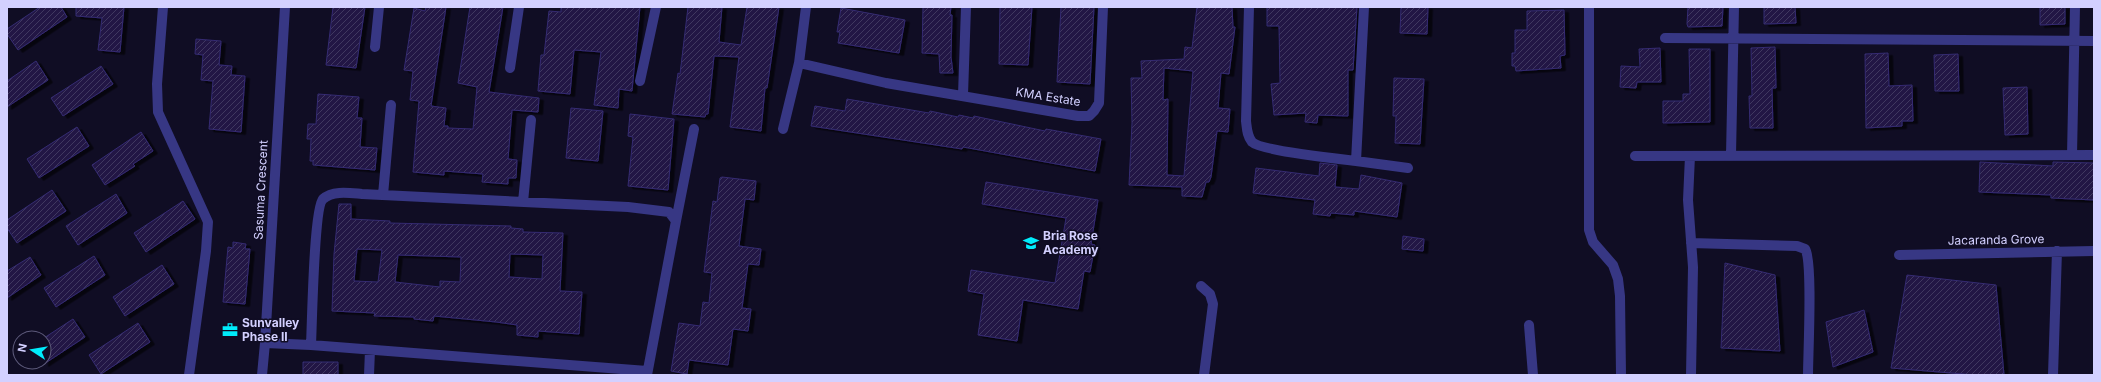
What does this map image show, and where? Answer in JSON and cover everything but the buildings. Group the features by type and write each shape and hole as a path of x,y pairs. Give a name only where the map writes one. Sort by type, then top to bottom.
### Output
{"street":[{"path":"162,7 157,84 158,112 208,222 206,251 188,375"},
{"name":"Sasuma Crescent","path":"262,375 285,7"},
{"path":"375,47 379,7"},
{"path":"510,68 519,7"},
{"path":"640,81 656,7"},
{"path":"783,129 799,63 806,7"},
{"path":"963,95 966,7"},
{"name":"KMA Estate","path":"799,63 886,83 963,95 1078,116 1089,116 1094,112 1099,103 1103,7"},
{"path":"1249,7 1246,121 1248,135 1253,143 1276,150 1408,168"},
{"path":"1356,161 1364,7"},
{"path":"1589,7 1589,230 1593,242 1613,265 1618,279 1621,375"},
{"path":"1731,155 1734,7"},
{"path":"2072,155 2075,7"},
{"path":"1665,38 1734,40 2094,41"},
{"path":"383,195 391,105"},
{"path":"523,202 531,120"},
{"path":"265,344 311,345 647,373 694,129"},
{"path":"1635,156 2094,155"},
{"path":"1690,156 1688,200 1693,267 1691,375"},
{"path":"311,345 317,221 321,200 327,196 336,193 659,210 669,212 676,221"},
{"path":"1691,243 1797,246 1805,249 1808,257 1808,375"},
{"name":"Jacaranda Grove","path":"1899,255 2094,251"},
{"path":"2053,375 2057,252"},
{"path":"1201,286 1210,294 1213,304 1204,375"},
{"path":"1529,325 1533,375"},
{"path":"369,375 370,350"}],"place":[{"name":"Bria Rose Academy","path":"1031,243"},
{"name":"Sunvalley Phase II","path":"230,330"}]}
